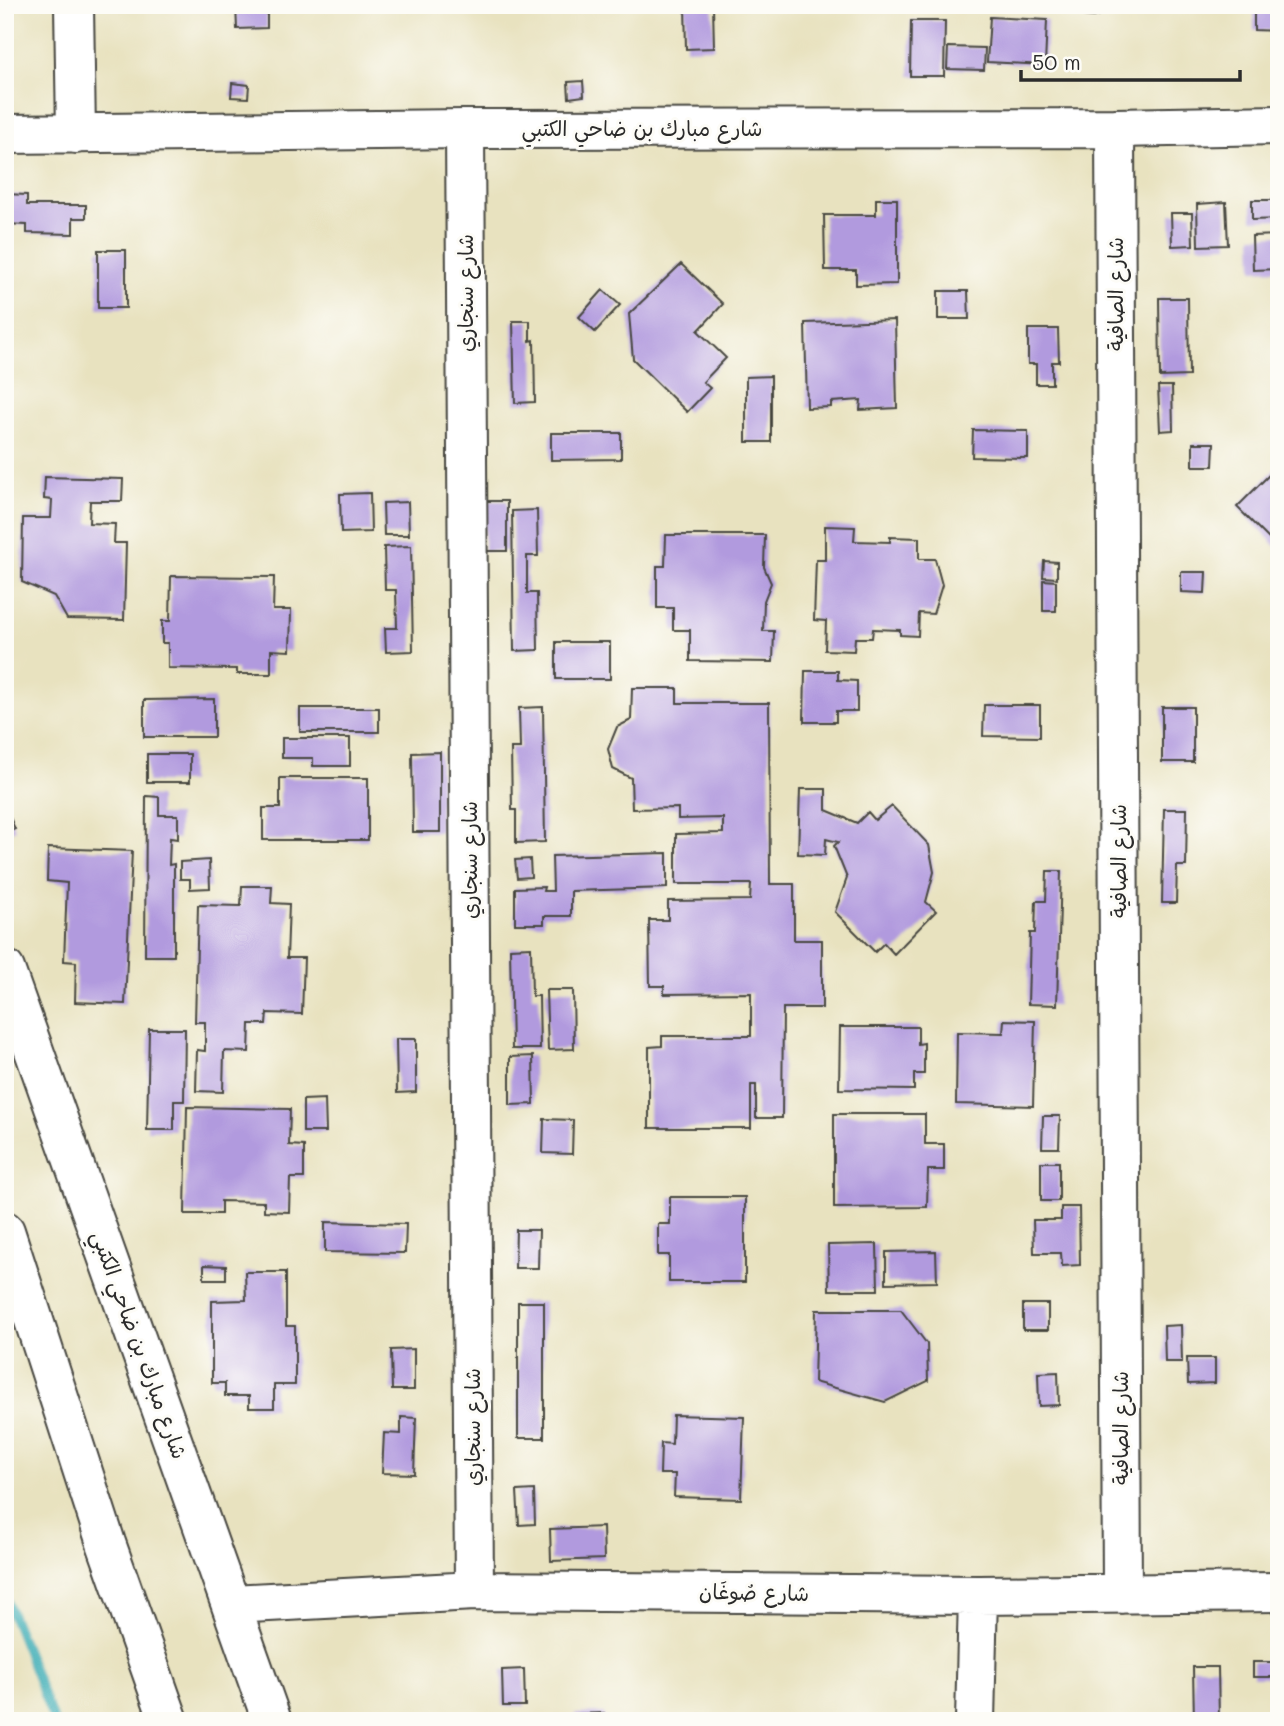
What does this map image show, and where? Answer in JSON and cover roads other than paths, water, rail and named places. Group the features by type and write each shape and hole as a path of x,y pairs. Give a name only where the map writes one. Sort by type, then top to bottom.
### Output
{"street":[{"path":"74,5 76,134"},
{"name":"شارع مبارك بن ضاحي الكتبي","path":"5,134 1279,125"},
{"name":"شارع الصافية","path":"1115,128 1122,1594"},
{"name":"شارع سنجاري","path":"465,129 474,1591"},
{"name":"شارع مبارك بن ضاحي الكتبي","path":"5,969 272,1721"},
{"path":"5,1231 106,1543 169,1721"},
{"name":"شارع صُوغَان","path":"230,1604 474,1591 978,1595 1279,1592"},
{"path":"975,1721 978,1595"}],"waterway":[{"path":"5,1597 54,1721"}]}
